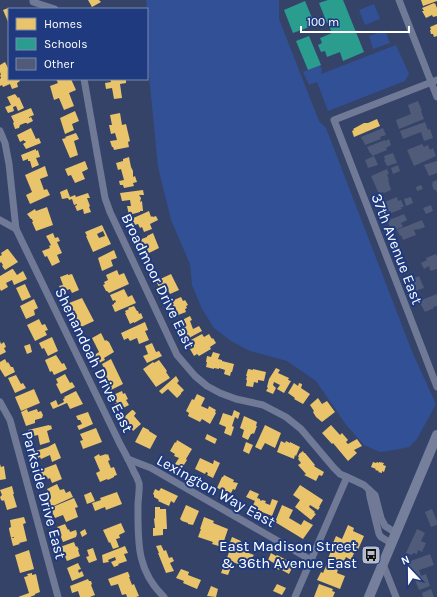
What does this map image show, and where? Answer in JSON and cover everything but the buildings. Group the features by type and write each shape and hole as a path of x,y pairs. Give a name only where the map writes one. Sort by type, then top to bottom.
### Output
{"main road":[{"path":"369,597 437,435"}],"street":[{"path":"399,0 434,81 437,97"},
{"path":"31,1 52,8"},
{"name":"Broadmoor Drive East","path":"84,80 104,198 177,355 195,376 220,393 236,399 263,405 286,417 301,429 340,474 364,485 369,490"},
{"name":"37th Avenue East","path":"434,81 334,120 437,387"},
{"name":"Shenandoah Drive East","path":"0,130 5,143 16,229 139,482 139,550 145,570 151,582 164,597"},
{"path":"0,220 16,229"},
{"name":"Parkside Drive East","path":"0,402 10,420 58,597"},
{"name":"Lexington Way East","path":"128,459 151,468 310,560"},
{"path":"295,597 347,477"},
{"path":"369,490 374,495 385,526 396,533"},
{"path":"369,490 379,534 392,544"},
{"path":"383,564 396,597"}],"shaded area":[{"path":"146,0 279,0 279,19 319,121 326,128 413,354 436,404 417,439 409,447 380,452 364,445 347,426 316,381 287,361 250,351 231,341 214,328 202,309 192,285 190,264 171,220 158,167 148,65"},
{"path":"374,4 380,19 365,25 359,10"},
{"path":"385,30 390,43 373,49 369,36"},
{"path":"396,45 409,74 405,81 328,111 317,82 309,85 303,72 320,65 322,70 321,74"}],"place":[{"name":"East Madison Street & 36th Avenue East","path":"371,555"}]}
